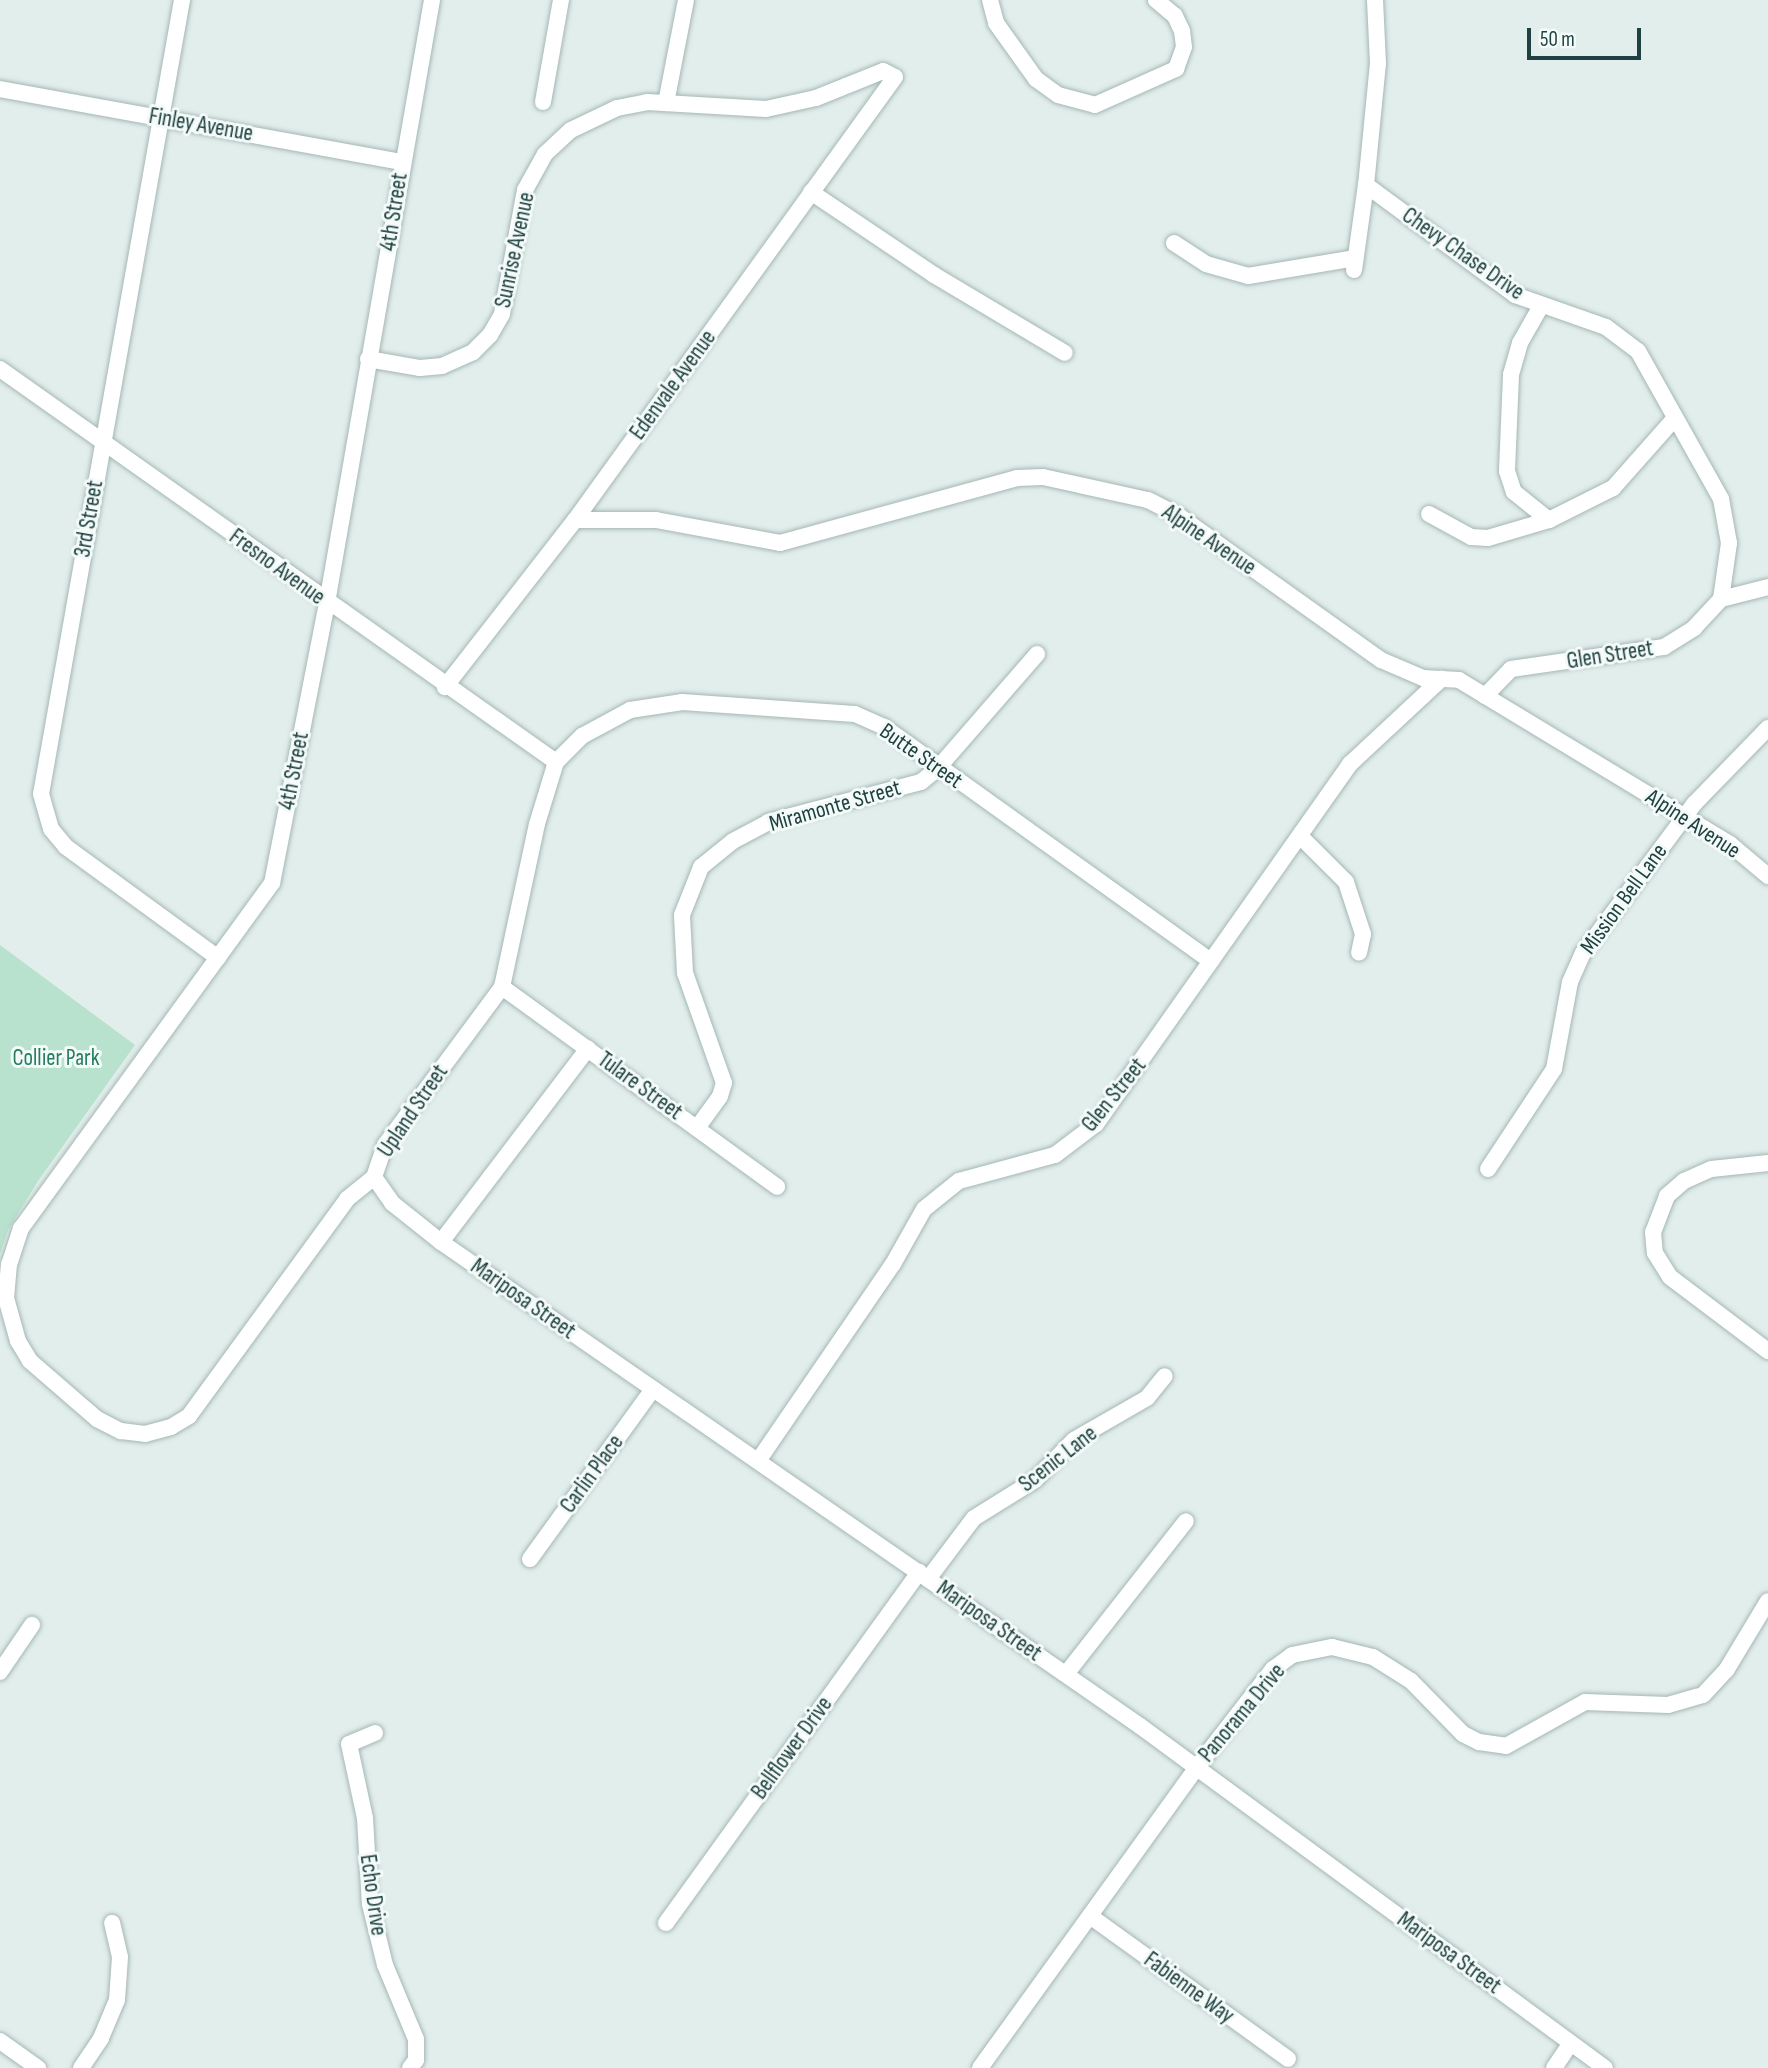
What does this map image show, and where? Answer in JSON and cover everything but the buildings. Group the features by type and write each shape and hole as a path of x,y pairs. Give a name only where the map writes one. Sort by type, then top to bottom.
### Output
{"street":[{"name":"3rd Street","path":"182,0 41,793 51,829 66,847 218,958"},
{"name":"4th Street","path":"107,1425 44,1377 30,1361 18,1341 6,1298 9,1264 21,1228 272,883 327,603 432,0"},
{"path":"543,102 561,0"},
{"path":"666,103 686,0"},
{"path":"990,0 996,23 1036,79 1059,95 1095,105 1176,69 1184,47 1182,31 1175,16 1156,0"},
{"path":"1174,243 1206,264 1248,276 1354,264 1366,185 1378,63 1376,0"},
{"name":"Sunrise Avenue","path":"368,359 431,368 473,352 490,335 502,314 525,190 545,154 571,130 617,108 666,103 766,109 816,98 883,71 895,78"},
{"name":"Edenvale Avenue","path":"444,687 575,520 895,78"},
{"name":"Finley Avenue","path":"0,89 402,162"},
{"name":"Chevy Chase Drive","path":"1366,185 1515,295 1624,337 1644,359 1674,419 1716,486 1725,512 1729,543 1721,599"},
{"path":"811,192 934,275 1065,353"},
{"path":"1541,306 1520,344 1511,375 1507,471 1514,492 1549,520"},
{"name":"Fresno Avenue","path":"0,369 444,687 555,762"},
{"path":"1429,514 1471,537 1488,538 1549,520 1613,488 1674,419"},
{"name":"Alpine Avenue","path":"575,520 656,520 780,543 1007,480 1043,477 1148,500 1170,511 1381,660 1423,678 1459,680 1730,844 1768,876"},
{"path":"1721,599 1768,587"},
{"name":"Glen Street","path":"1485,696 1511,669 1664,647 1694,628 1721,599"},
{"name":"Miramonte Street","path":"697,1128 720,1096 724,1083 685,973 682,915 701,867 733,841 768,822 912,785 938,768 1037,654"},
{"name":"Glen Street","path":"758,1461 892,1264 924,1209 959,1181 981,1171 1038,1162 1096,1124 1350,764 1441,679"},
{"name":"Butte Street","path":"555,762 582,736 614,717 647,706 682,702 855,714 884,727 1211,961"},
{"name":"Mission Bell Lane","path":"1488,1169 1554,1069 1570,982 1583,953 1685,816 1768,728"},
{"name":"Upland Street","path":"107,1425 145,1434 172,1427 189,1416 346,1199 374,1177 385,1145 502,986 537,824 555,762"},
{"path":"1300,836 1346,882 1363,934 1359,953"},
{"name":"Tulare Street","path":"502,986 777,1187"},
{"path":"441,1242 588,1048"},
{"path":"1768,1163 1711,1169 1684,1181 1662,1204 1653,1232 1655,1252 1670,1277 1768,1351"},
{"name":"Mariposa Street","path":"374,1177 392,1203 441,1242 1066,1674 1197,1767 1605,2068"},
{"name":"Scenic Lane","path":"923,1575 974,1518 1035,1480 1074,1440 1147,1398 1165,1376"},
{"name":"Carlin Place","path":"530,1559 653,1389"},
{"path":"1066,1674 1186,1521"},
{"name":"Bellflower Drive","path":"666,1923 923,1575"},
{"name":"Panorama Drive","path":"986,2066 1197,1767 1273,1669 1303,1650 1332,1647 1373,1657 1411,1681 1463,1734 1479,1742 1507,1746 1516,1745 1585,1702 1668,1705 1703,1695 1727,1669 1768,1601"},
{"path":"0,1672 32,1625"},
{"name":"Echo Drive","path":"374,1733 349,1744 365,1818 370,1904 385,1965 416,2039 416,2060 410,2068"},
{"name":"Fabienne Way","path":"1090,1916 1288,2059"},
{"path":"81,2068 101,2038 117,2000 120,1957 112,1923"},
{"path":"0,2041 38,2068"},
{"path":"1554,2068 1571,2043"}],"green space":[{"name":"Collier Park","path":"0,945 135,1045 38,1181 8,1230 0,1254"}]}
